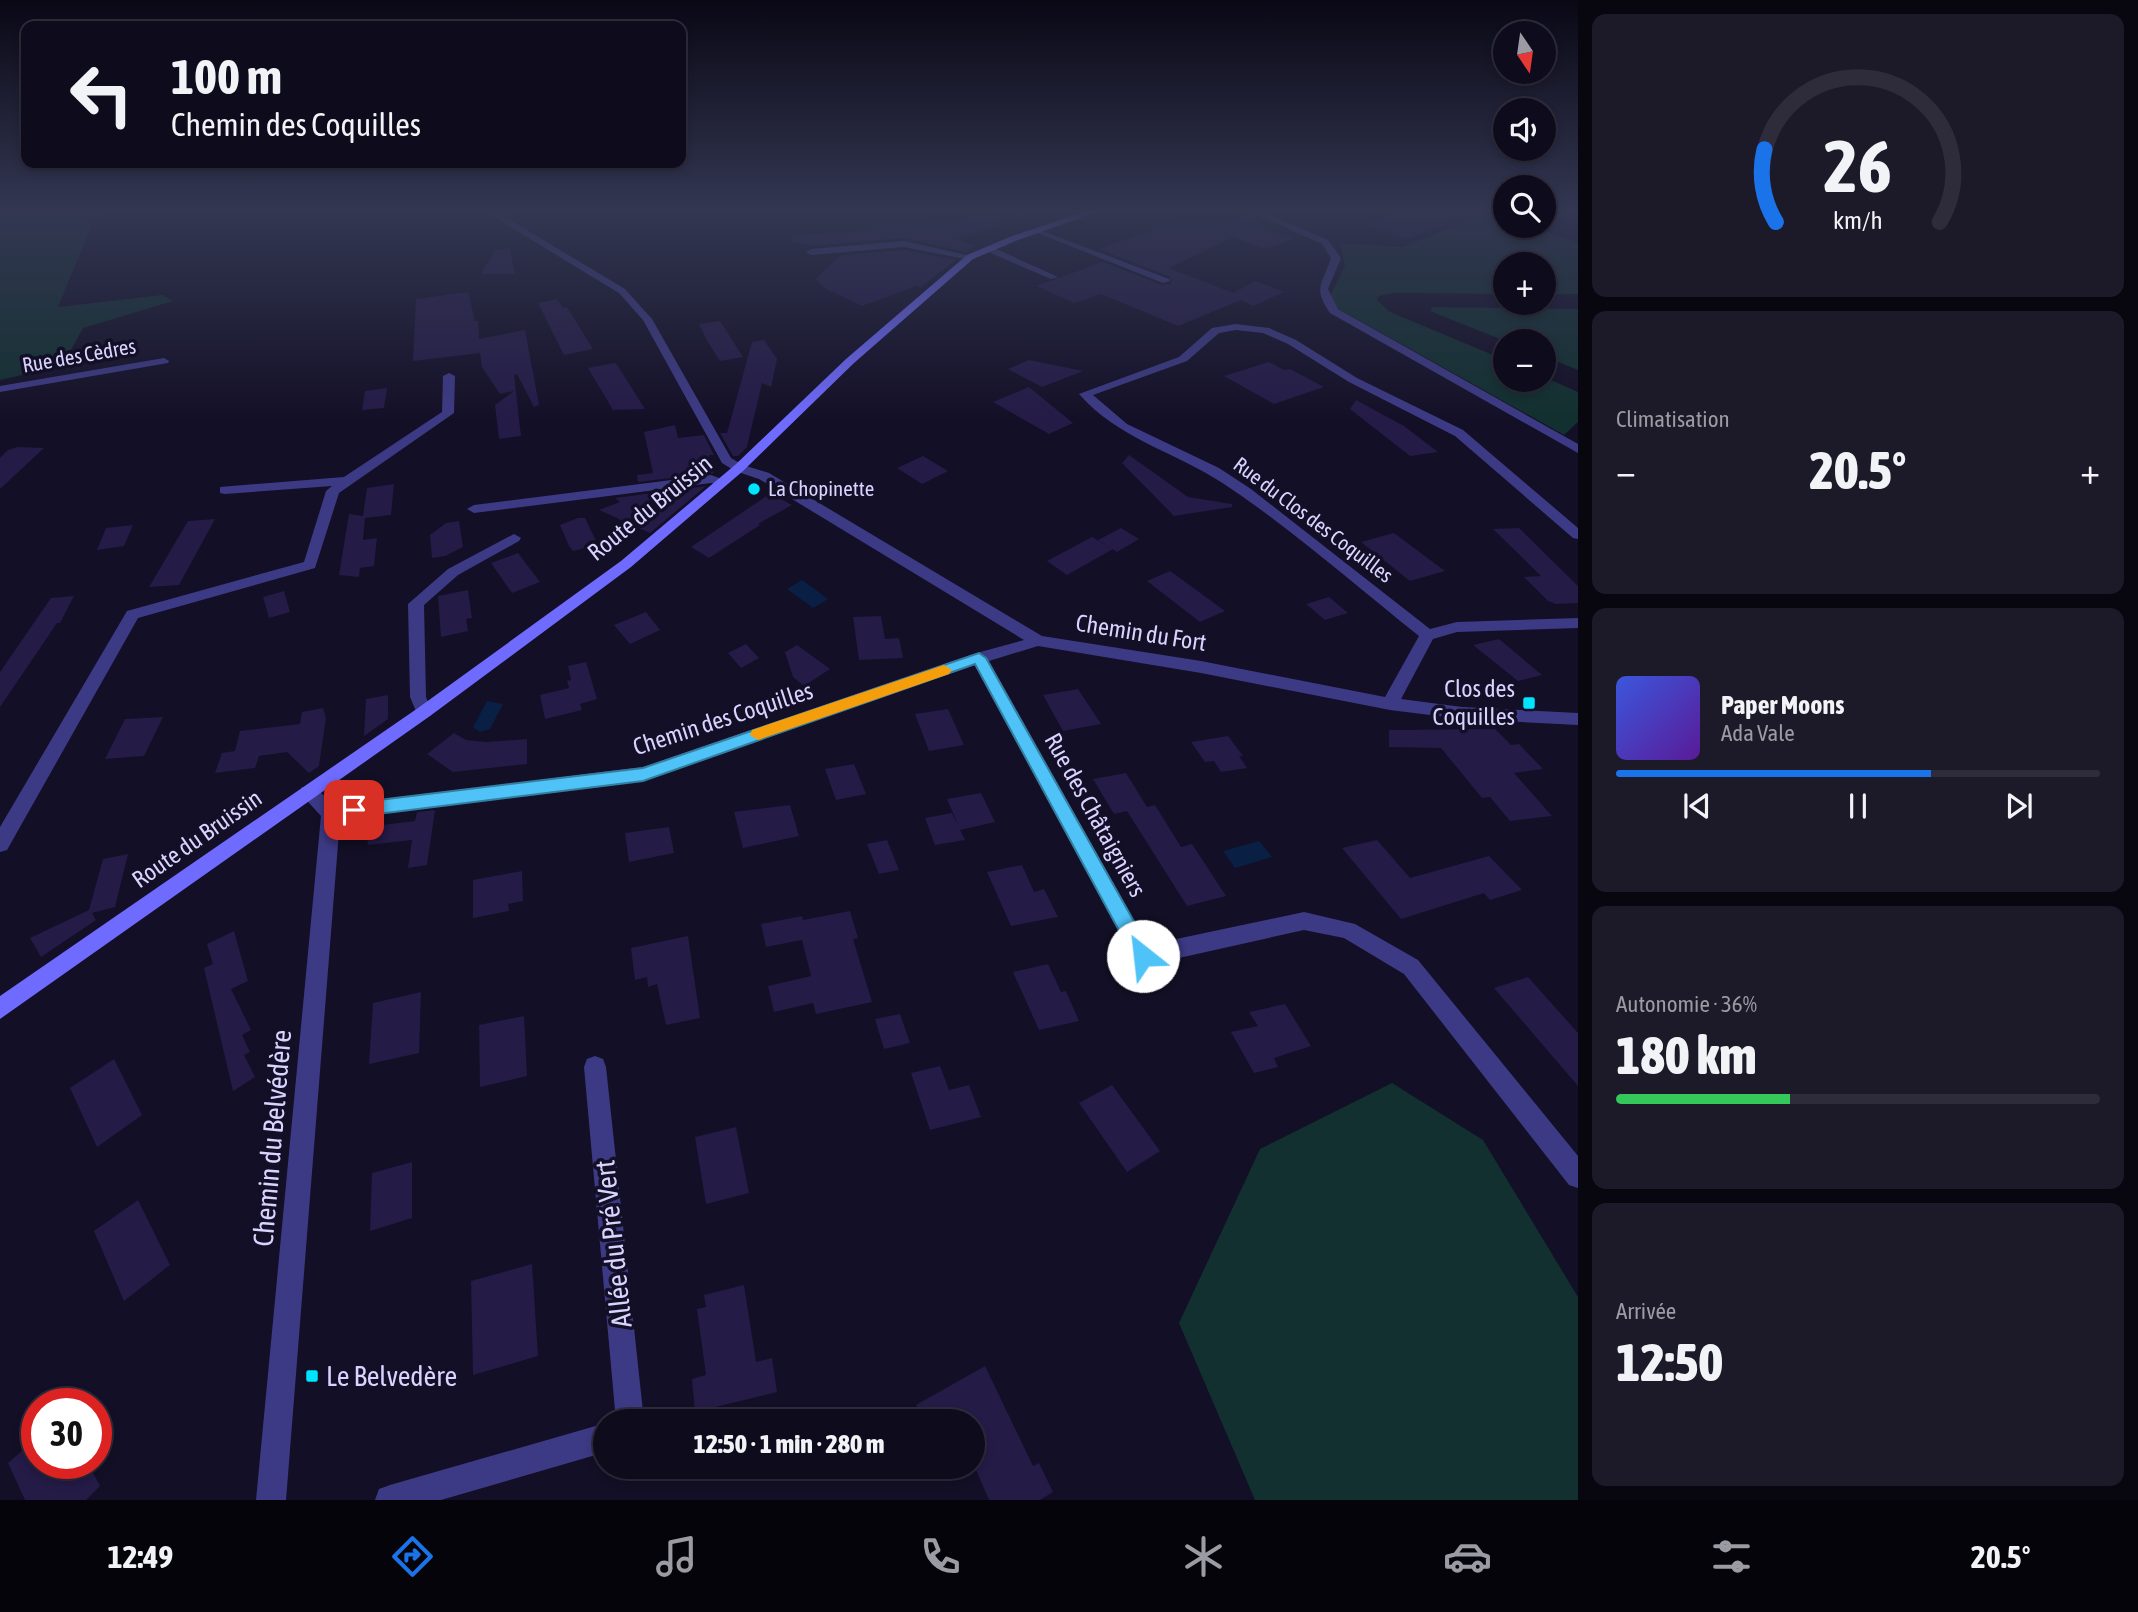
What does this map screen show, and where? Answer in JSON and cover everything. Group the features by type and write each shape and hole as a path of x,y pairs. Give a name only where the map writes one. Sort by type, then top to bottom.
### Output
{"street":[{"path":"605,281 622,291 646,319 726,460 739,468"},
{"name":"Route du Bruissin","path":"0,1009 424,712 626,564 724,482 849,361 942,281"},
{"path":"1326,281 1322,290 1324,300 1334,312 1578,449"},
{"name":"Rue du Clos des Coquilles","path":"1427,635 1246,492 1214,471 1123,427 1086,394 1183,359 1216,330 1236,327 1265,330 1292,342 1353,380 1459,433 1578,534"},
{"name":"Rue des Cèdres","path":"0,389 164,361"},
{"path":"0,844 132,615 310,565 333,491 448,413 449,376"},
{"name":"Chemin du Fort","path":"739,468 775,483 1038,640 1201,667 1390,704 1462,713 1578,719"},
{"path":"474,509 711,479 724,482"},
{"path":"225,490 348,481"},
{"path":"424,712 418,697 416,604 453,572 514,538"},
{"path":"1390,704 1427,635 1457,627 1578,623"},
{"name":"Chemin des Coquilles","path":"331,813 643,774 1038,640"},
{"name":"Rue des Châtaigniers","path":"979,658 1143,956 1304,921 1348,930 1411,967 1578,1176"},
{"path":"308,792 331,813"},
{"name":"Chemin du Belvédère","path":"271,1500 331,813"},
{"name":"Allée du Pré Vert","path":"595,1067 629,1409"},
{"path":"390,1500 593,1441"}],"green space":[{"path":"0,281 69,281 58,307 162,295 173,301 83,328 62,366 0,380"},
{"path":"1338,281 1493,281 1493,294 1394,293 1379,296 1377,300 1390,312 1493,355 1493,392 1556,392 1556,382 1578,392 1578,422 1564,435 1330,304 1331,294"},
{"path":"1556,281 1578,281 1578,294 1556,294"},
{"path":"1433,307 1493,308 1493,315 1556,315 1556,309 1578,309 1578,370 1556,361 1556,329 1493,329 1493,336 1430,311"},
{"path":"1392,1083 1483,1140 1578,1297 1578,1500 1255,1500 1179,1323 1260,1149"}],"water":[{"path":"802,580 828,599 813,608 787,589"},
{"path":"487,701 503,704 490,729 480,732 473,727"},
{"path":"1259,841 1272,857 1235,868 1223,851"}],"building":[{"path":"817,281 929,281 921,287 916,286 862,306 826,289"},
{"path":"1050,281 1152,281 1162,285 1171,284 1171,281 1202,281 1233,293 1255,281 1285,292 1253,306 1241,300 1178,326 1101,294 1074,303 1036,286"},
{"path":"468,292 475,321 478,321 479,339 525,330 539,405 534,407 517,374 514,375 521,436 499,439 495,405 514,391 500,394 482,367 480,353 413,361 416,299"},
{"path":"557,299 563,308 567,307 593,349 564,355 538,303"},
{"path":"720,321 743,357 720,361 699,324"},
{"path":"764,340 777,359 771,387 762,383 747,447 738,456 733,456 720,433 727,433 752,342"},
{"path":"1029,360 1083,371 1042,387 1008,369"},
{"path":"1269,362 1284,370 1290,369 1324,387 1274,404 1224,376"},
{"path":"615,363 645,409 613,410 588,368"},
{"path":"1029,387 1073,423 1049,434 993,402"},
{"path":"387,388 384,408 362,410 365,391"},
{"path":"1356,400 1404,426 1438,452 1410,456 1350,409"},
{"path":"675,425 678,438 704,435 714,455 709,455 714,473 638,482 637,475 653,473 644,432"},
{"path":"18,447 44,448 0,489 0,458 8,450"},
{"path":"1129,455 1188,497 1232,504 1232,507 1174,516 1122,463"},
{"path":"923,456 948,471 922,484 897,468"},
{"path":"394,484 391,515 365,518 363,540 377,538 374,566 360,568 359,577 339,575 349,514 363,516 367,488"},
{"path":"706,486 650,533 599,510 620,502 615,498"},
{"path":"771,493 792,505 758,524 760,525 709,558 691,547"},
{"path":"585,518 598,545 573,551 569,546 560,525"},
{"path":"215,519 179,585 149,587 188,521"},
{"path":"459,521 463,547 445,556 432,558 430,535 446,523"},
{"path":"133,525 124,546 97,550 106,528"},
{"path":"1121,528 1139,539 1117,552 1098,540"},
{"path":"1519,528 1578,586 1578,603 1556,604 1548,601 1524,577 1541,576 1493,529"},
{"path":"1394,533 1445,571 1410,581 1361,542"},
{"path":"1092,537 1113,549 1067,575 1047,561"},
{"path":"518,553 540,582 512,593 491,563"},
{"path":"1170,571 1225,611 1200,622 1147,581"},
{"path":"468,590 472,618 466,619 468,631 441,637 438,596"},
{"path":"284,591 290,612 269,618 263,597"},
{"path":"74,596 60,623 57,623 0,707 0,672 51,598"},
{"path":"1329,597 1348,613 1325,620 1306,604"},
{"path":"646,612 660,630 630,644 614,625"},
{"path":"881,616 885,639 899,638 903,658 859,660 853,617"},
{"path":"1499,639 1542,675 1518,681 1473,645"},
{"path":"746,644 759,658 741,668 728,653"},
{"path":"797,645 830,669 804,686 793,677 785,652"},
{"path":"586,662 597,699 580,704 582,710 545,719 540,695 569,688 567,681 571,680 568,666"},
{"path":"1078,689 1101,724 1063,731 1043,695"},
{"path":"388,695 388,719 364,736 366,699"},
{"path":"323,708 326,718 319,766 309,773 287,752 259,756 255,768 215,773 222,753 235,751 240,731 300,724 302,712"},
{"path":"948,709 964,745 929,751 915,714"},
{"path":"163,717 144,756 105,759 125,719"},
{"path":"1495,729 1511,745 1519,744 1543,769 1514,773 1552,816 1510,821 1490,797 1482,798 1441,748 1389,747 1389,730"},
{"path":"454,733 466,740 486,742 527,739 527,764 453,772 427,754"},
{"path":"1228,736 1243,756 1239,756 1247,768 1221,772 1214,761 1205,762 1191,742"},
{"path":"854,764 866,794 836,800 825,769"},
{"path":"1126,773 1147,807 1155,805 1181,847 1192,844 1226,896 1187,906 1127,811 1114,814 1093,779"},
{"path":"981,793 995,822 960,830 965,840 935,845 925,818 952,813 959,827 947,799"},
{"path":"790,805 799,836 743,848 734,812"},
{"path":"435,810 427,865 408,868 412,840 368,845 366,827 415,821 417,812"},
{"path":"669,827 674,853 629,862 625,833"},
{"path":"887,840 899,870 879,874 867,844"},
{"path":"1377,840 1410,878 1489,856 1522,890 1490,900 1484,893 1401,919 1342,848"},
{"path":"128,854 115,907 92,913 96,920 41,957 30,938 89,910 103,859"},
{"path":"1022,865 1034,892 1044,889 1058,917 1011,926 987,872"},
{"path":"522,871 523,901 508,904 509,911 473,918 473,880"},
{"path":"850,911 858,938 853,939 872,1002 816,1014 813,1003 774,1012 768,986 811,976 802,940 766,947 761,924 802,916 803,920"},
{"path":"234,931 248,981 231,989 251,1030 242,1035 250,1052 244,1055 255,1077 233,1091 204,968 213,964 207,944"},
{"path":"688,936 700,1018 666,1025 657,984 648,987 647,977 635,980 631,948"},
{"path":"1048,964 1061,992 1066,991 1079,1021 1039,1030 1013,972"},
{"path":"1528,977 1578,1033 1578,1086 1494,988"},
{"path":"421,992 419,1053 369,1064 373,1003"},
{"path":"1285,1004 1311,1046 1274,1058 1278,1067 1254,1073 1231,1032 1258,1026 1249,1012"},
{"path":"900,1014 910,1043 884,1049 875,1019"},
{"path":"524,1016 527,1076 480,1087 479,1025"},
{"path":"114,1059 142,1115 97,1147 70,1088"},
{"path":"940,1066 949,1090 969,1085 981,1117 930,1130 911,1073"},
{"path":"1112,1085 1160,1151 1127,1172 1079,1103"},
{"path":"736,1127 749,1193 706,1204 695,1137"},
{"path":"412,1162 412,1218 370,1231 372,1173"},
{"path":"138,1200 170,1265 124,1301 94,1231"},
{"path":"532,1264 538,1356 473,1375 471,1281"},
{"path":"744,1285 756,1362 772,1358 777,1392 707,1409 695,1409 692,1379 706,1375 697,1309 706,1307 704,1295"},
{"path":"985,1366 1033,1466 1039,1463 1053,1492 1040,1500 989,1500 980,1479 985,1479 985,1409 918,1409 916,1405"},
{"path":"21,1452 21,1479 96,1479 100,1486 86,1500 25,1500 8,1463"}],"slow traffic":[{"path":"758,735 944,670"}],"place":[{"name":"La Chopinette","path":"754,489"},
{"name":"Clos des Coquilles","path":"1529,703"},
{"name":"Le Belvedère","path":"312,1376"}],"route":[{"path":"354,810 643,774 979,658 1143,956"}]}
